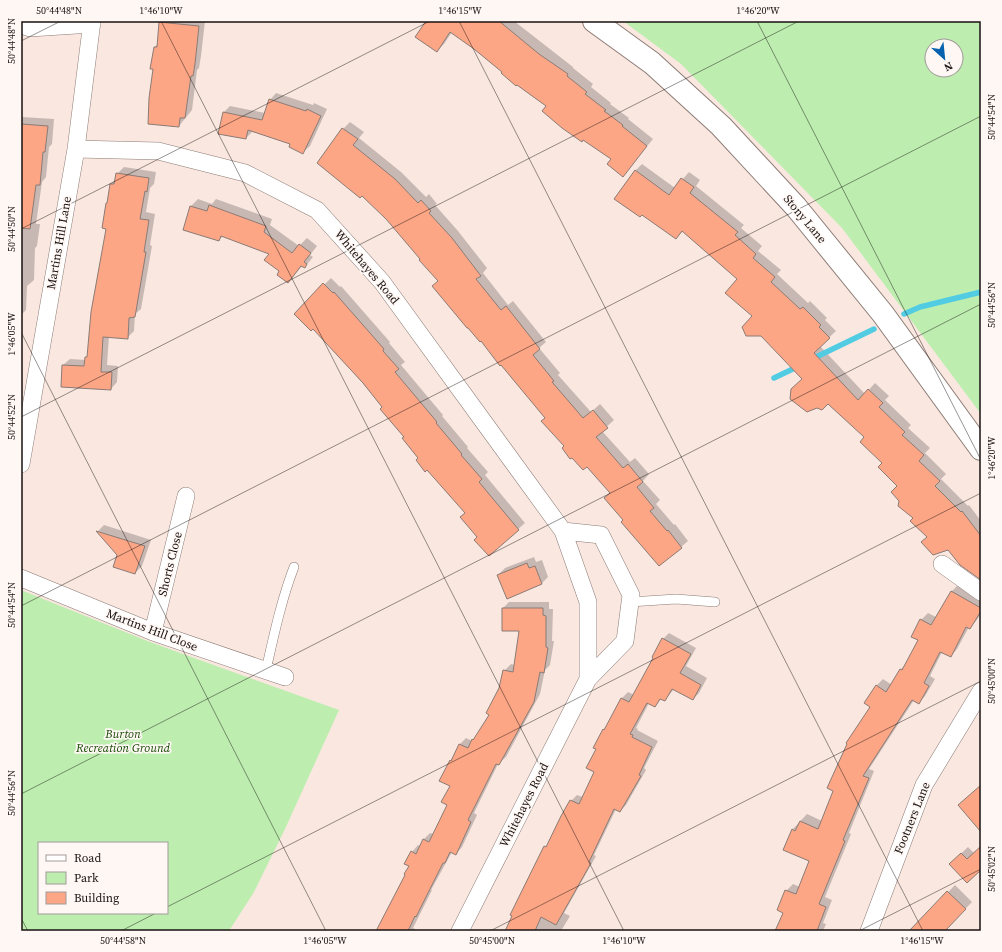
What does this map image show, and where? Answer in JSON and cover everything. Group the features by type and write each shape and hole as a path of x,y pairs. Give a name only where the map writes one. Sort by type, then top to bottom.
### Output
{"main road":[{"name":"Stony Lane","path":"594,21 652,63 722,126 796,207 884,314 981,449"}],"street":[{"path":"24,29 92,22"},
{"name":"Martins Hill Lane","path":"21,464 76,149 92,22"},
{"name":"Whitehayes Road","path":"76,149 158,151 245,173 317,210 382,282 563,531 588,602 588,679"},
{"name":"Shorts Close","path":"153,632 186,496"},
{"name":"Whitehayes Road","path":"460,931 588,679 625,641 631,595 601,536 563,531"},
{"path":"942,564 981,592"},
{"name":"Martins Hill Close","path":"21,578 153,632 285,677"},
{"name":"Footners Lane","path":"869,931 924,785 981,691"}],"lane":[{"path":"266,670 278,616 294,567"},
{"path":"630,602 676,599 715,602"}],"green space":[{"path":"623,21 981,21 981,414 842,228 681,64"},
{"name":"Burton Recreation Ground","path":"21,590 150,642 339,710 285,829 254,892 229,931 21,931"}],"building":[{"path":"426,21 499,21 539,54 568,74 567,76 587,92 585,94 606,110 604,111 647,146 623,177 607,164 611,159 562,128 542,111 546,106 517,85 516,86 501,73 502,72 474,49 450,32 437,52 415,37"},
{"path":"159,22 199,26 195,64 193,76 191,76 185,118 180,118 179,127 148,124 149,98 153,69 150,69 154,47 157,47"},
{"path":"269,99 306,111 307,109 321,116 303,154 289,147 290,144 248,130 246,139 218,134 223,112 262,120"},
{"path":"21,124 48,126 45,152 43,152 40,185 36,185 30,229 21,228"},
{"path":"342,128 358,139 353,145 395,179 418,203 421,200 431,211 429,213 452,238 481,276 476,279 501,310 506,306 540,349 533,355 554,381 552,382 583,418 593,410 608,428 596,437 623,468 628,464 643,482 637,487 654,508 650,511 682,548 659,566 621,522 623,520 604,498 610,493 587,467 583,470 572,458 570,459 562,448 564,446 541,421 545,418 501,365 500,366 481,341 480,342 467,328 432,286 438,281 419,260 420,259 386,219 362,196 360,198 317,163"},
{"path":"635,170 669,195 681,178 694,187 690,193 738,232 735,235 756,254 753,258 775,277 771,282 800,309 803,307 821,325 819,327 830,338 814,353 858,400 868,389 883,403 879,407 905,432 902,435 924,455 919,461 940,481 935,486 961,512 962,511 981,536 981,580 960,565 948,550 933,555 921,542 927,537 910,521 913,518 898,506 899,501 891,492 897,486 878,467 882,463 860,442 864,437 828,404 822,410 817,408 807,412 790,399 791,389 802,379 761,336 746,336 742,327 752,316 725,293 737,279 682,231 676,239 642,215 640,217 614,199"},
{"path":"116,173 149,178 140,219 149,220 144,252 146,252 135,317 129,318 128,339 103,337 101,372 112,372 111,390 61,387 62,365 84,366 85,357 87,357 91,312 106,229 102,228 110,184 114,184"},
{"path":"209,205 266,226 264,232 292,253 299,244 311,253 304,262 307,264 305,268 301,266 288,283 277,275 279,271 264,260 269,254 221,236 219,241 183,230 190,206 207,211"},
{"path":"323,283 333,293 334,292 384,349 383,351 399,369 395,372 482,479 479,482 519,530 489,556 474,540 477,537 460,517 465,513 427,470 425,472 416,460 418,458 402,438 404,437 380,409 382,407 363,383 313,329 311,331 294,314"},
{"path":"96,531 145,546 135,574 113,567 117,555"},
{"path":"527,563 529,568 535,566 542,584 507,599 497,575"},
{"path":"951,591 981,608 981,611 970,629 966,627 951,657 940,652 924,683 929,686 919,704 912,700 863,776 869,778 843,840 845,841 819,904 826,907 817,931 775,931 783,913 777,910 785,890 796,894 809,861 783,850 792,829 795,831 800,821 818,829 833,791 827,788 847,744 846,743 870,707 864,703 876,685 886,692 900,669 902,670 918,640 911,637 920,619 931,625"},
{"path":"502,608 543,608 543,615 546,616 546,647 548,648 544,673 540,672 534,702 499,765 496,764 468,820 471,822 456,855 450,852 445,863 443,863 408,931 376,931 409,866 404,864 411,851 416,854 423,839 429,842 447,805 441,802 450,786 439,781 450,760 451,761 459,744 468,748 472,739 473,740 489,715 486,713 499,688 503,670 513,672 519,631 502,631"},
{"path":"662,638 691,654 680,673 701,685 693,700 672,689 665,701 660,699 655,707 647,703 630,734 633,735 632,737 652,747 639,775 641,776 620,812 614,809 589,862 591,863 556,925 541,917 535,931 505,931 512,916 510,915 544,846 546,847 570,800 579,804 594,772 586,768 596,749 593,748 603,729 604,730 621,698 629,702"},
{"path":"981,785 981,832 958,805"},
{"path":"981,846 981,870 967,883 949,864 961,853 967,859"},
{"path":"947,891 966,909 945,931 909,931"}],"waterway":[{"path":"904,314 920,307 981,292"},
{"path":"812,359 874,329"},
{"path":"774,378 799,366"}]}
